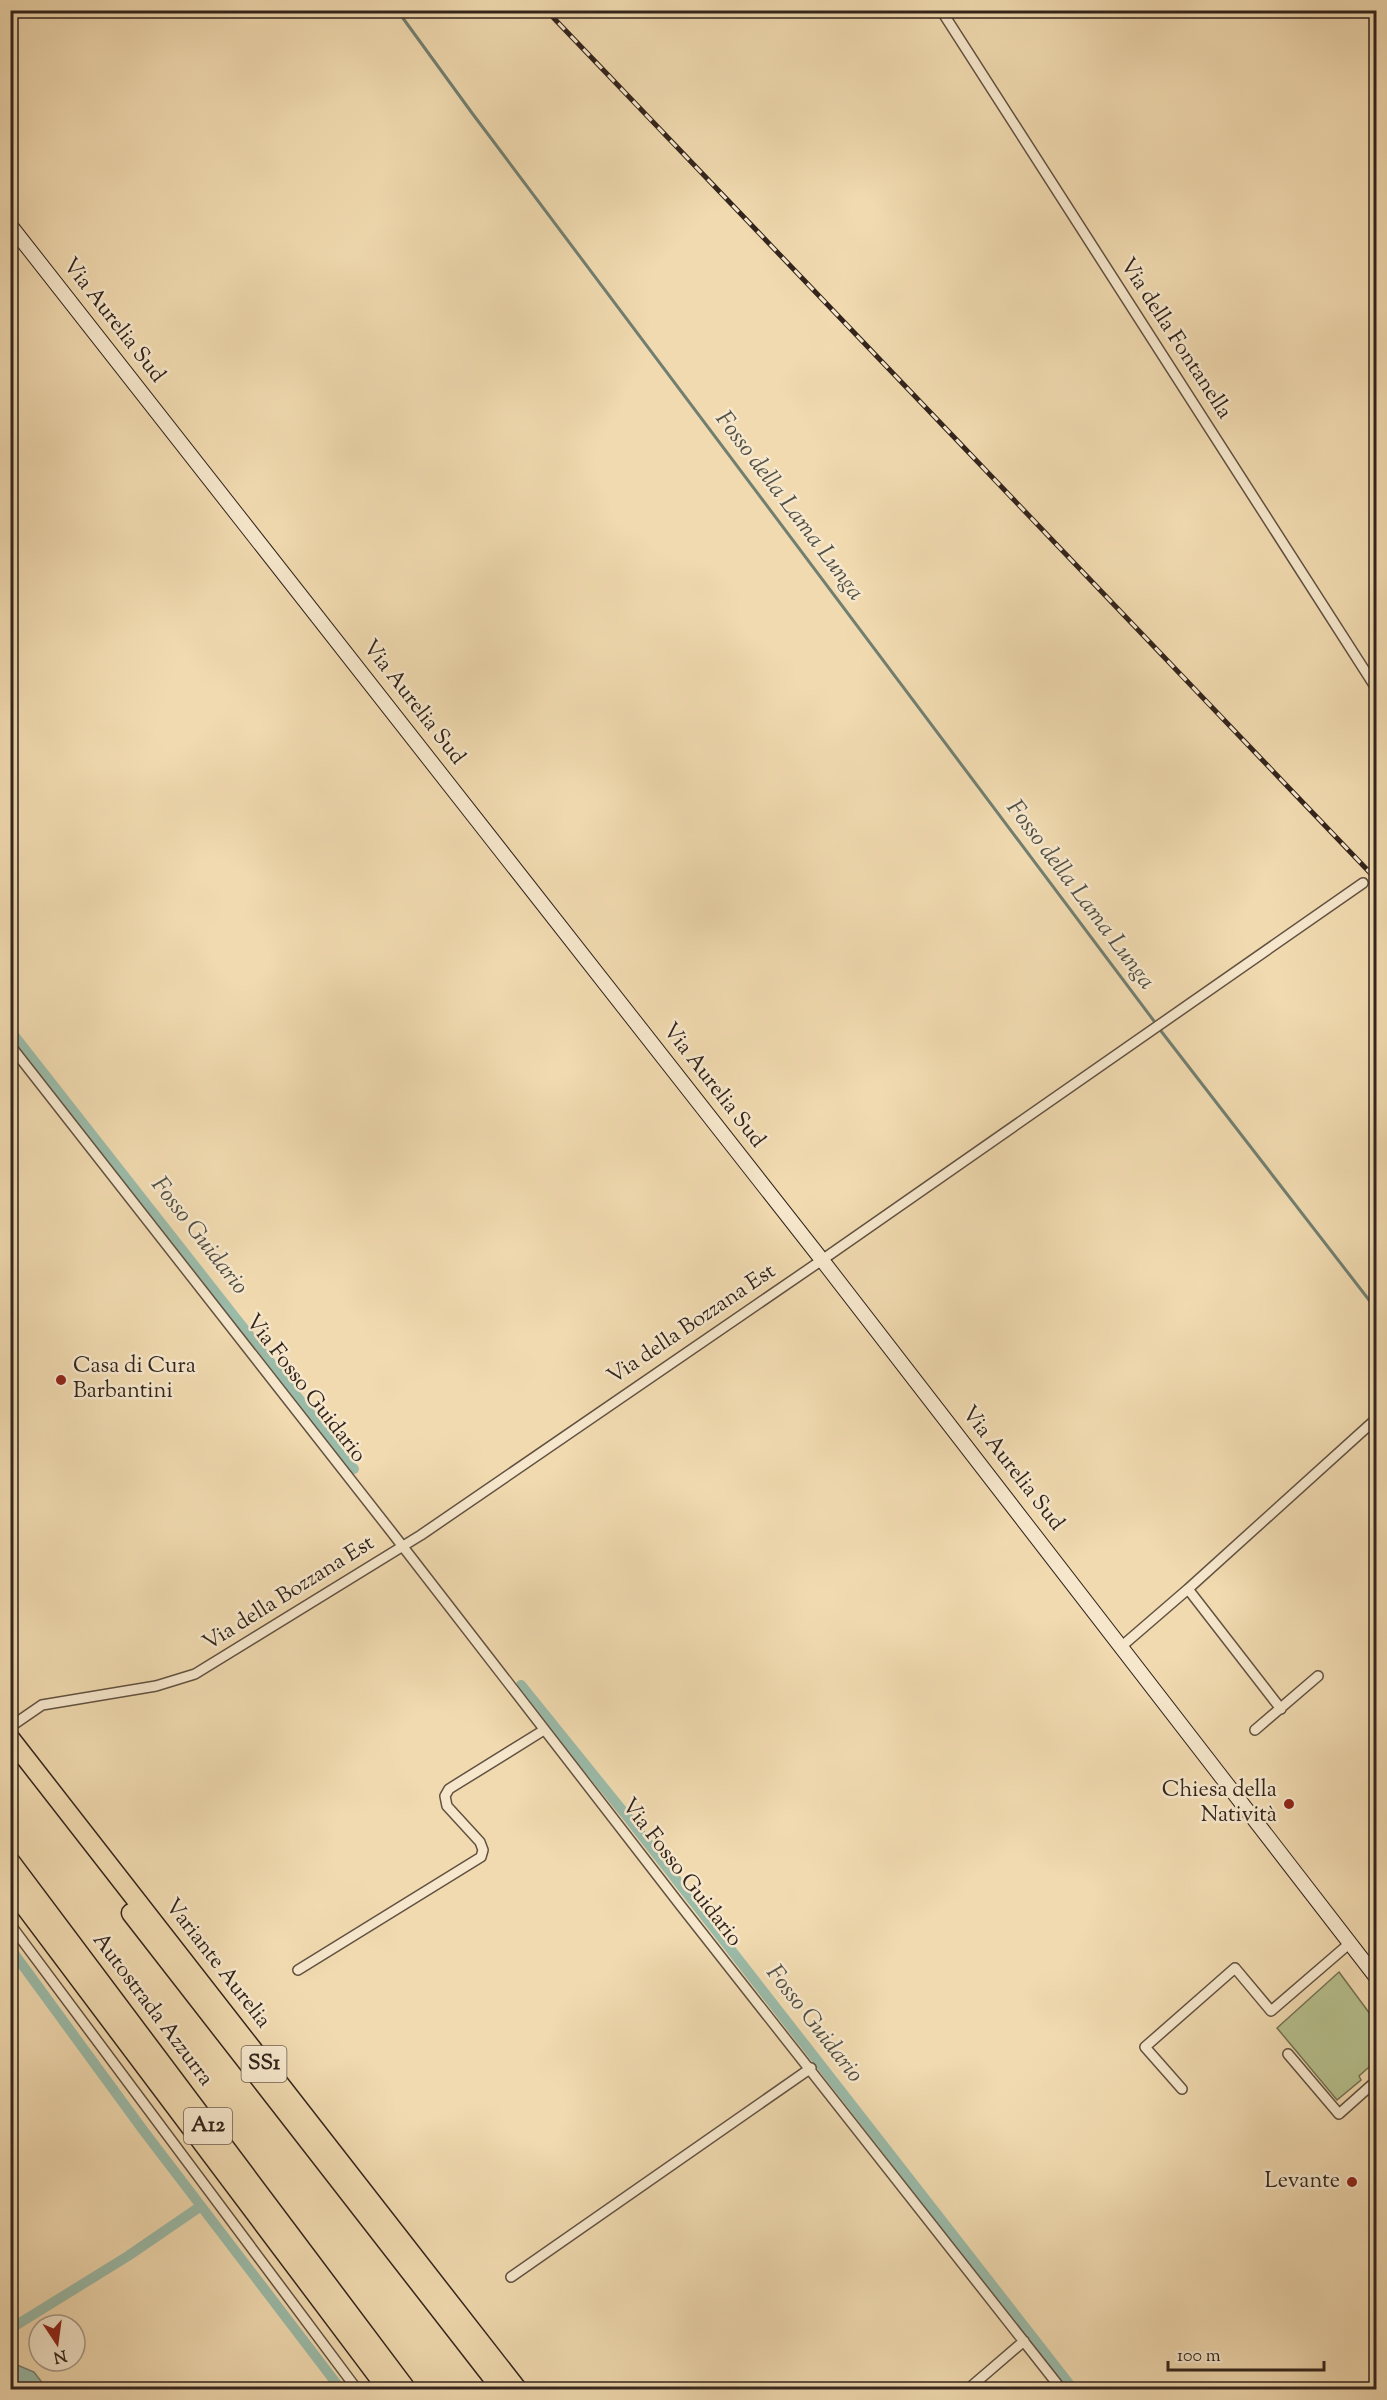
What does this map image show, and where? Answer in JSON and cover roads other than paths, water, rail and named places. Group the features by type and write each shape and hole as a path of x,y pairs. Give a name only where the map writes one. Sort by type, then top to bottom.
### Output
{"highway":[{"name":"Variante Aurelia","path":"10,1738 518,2390"},
{"name":"Variante Aurelia","path":"10,1758 502,2390"},
{"name":"Autostrada Azzurra","path":"10,1861 407,2390"},
{"name":"Autostrada Azzurra","path":"10,1887 388,2390"}],"main road":[{"name":"Via Aurelia Sud","path":"10,225 822,1260 1377,1977"}],"street":[{"name":"Via della Fontanella","path":"941,10 1377,688"},
{"name":"Via della Bozzana Est","path":"10,1728 42,1705 156,1686 195,1674 402,1547 822,1260 1363,883"},
{"name":"Via Fosso Guidario","path":"10,1045 1062,2390"},
{"path":"1122,1646 1377,1419"},
{"path":"1188,1589 1281,1709"},
{"path":"1255,1730 1318,1676"},
{"path":"298,1970 481,1857 483,1850 480,1842 447,1806 445,1796 449,1789 544,1730"},
{"path":"10,1924 356,2389"},
{"path":"1182,2090 1145,2047 1235,1968 1271,2011 1350,1943"},
{"path":"1288,2054 1339,2114 1377,2081"},
{"path":"511,2277 810,2068"},
{"path":"967,2390 1024,2341"}],"waterway":[{"name":"Fosso della Lama Lunga","path":"397,10 1154,1021"},
{"name":"Fosso Guidario","path":"10,1030 354,1469"},
{"name":"Fosso della Lama Lunga","path":"1161,1031 1376,1309"},
{"name":"Fosso Guidario","path":"521,1685 626,1815 1074,2390"},
{"path":"10,1948 143,2130 336,2383"},
{"path":"10,2329 128,2256 201,2206"}],"railway":[{"path":"546,10 1376,879"}],"place":[{"name":"Casa di Cura Barbantini","path":"61,1380"},
{"name":"Chiesa della Natività","path":"1289,1804"},
{"name":"Levante","path":"1352,2182"}]}
